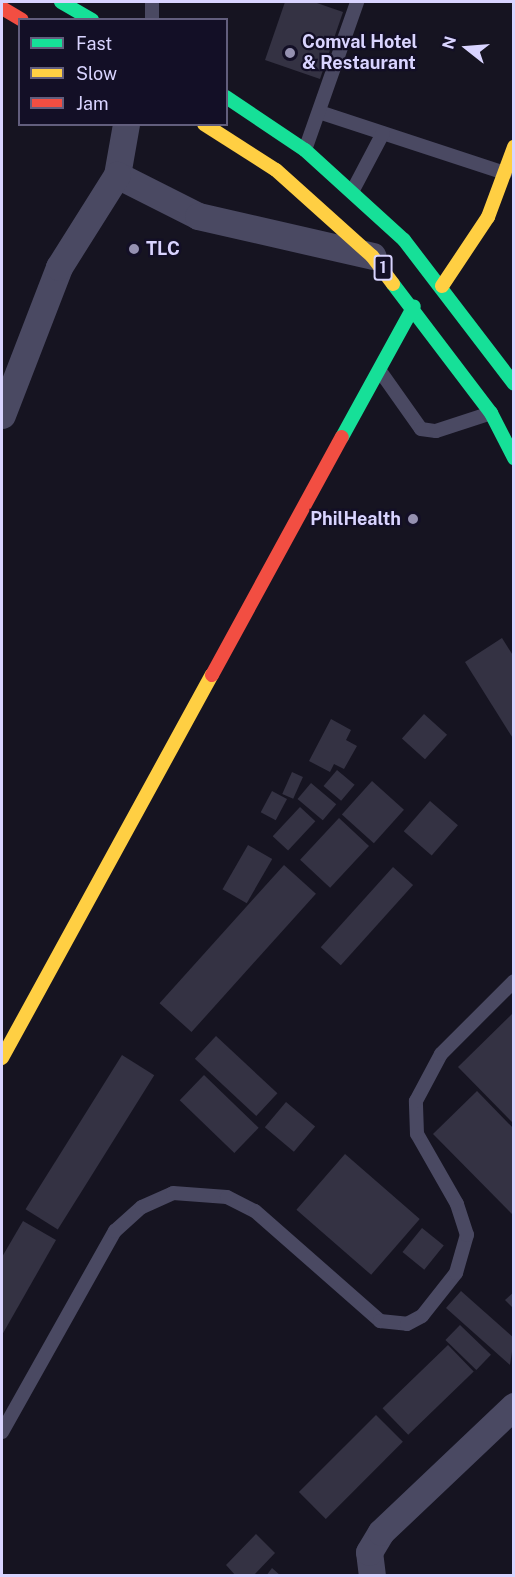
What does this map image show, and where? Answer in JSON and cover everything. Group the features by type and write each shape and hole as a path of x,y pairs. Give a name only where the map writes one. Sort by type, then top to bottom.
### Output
{"main road":[{"path":"61,2 89,18"},
{"path":"2,8 19,18"},
{"name":"1","path":"228,99 305,150 353,189 442,286 513,384"},
{"name":"1","path":"207,126 276,170 372,256 414,306 491,412 513,458"},
{"path":"2,1058 414,306 442,286 471,248 505,173 513,147"}],"street":[{"path":"2,415 59,267 117,175 126,126"},
{"path":"117,175 198,216 372,256"},
{"path":"370,1564 381,1532 513,1407"}],"lane":[{"path":"152,2 152,18"},
{"path":"305,150 357,2"},
{"path":"319,112 505,173"},
{"path":"353,189 383,133"},
{"path":"379,369 421,429 436,431 491,412"},
{"path":"2,1432 115,1231 141,1207 172,1193 227,1197 255,1211 380,1321 407,1324 422,1316 456,1273 467,1235 457,1204 417,1134 416,1101 441,1054 513,981"}],"building":[{"path":"285,2 314,2 343,12 320,79 265,60"},
{"path":"502,638 514,657 514,740 465,662"},
{"path":"424,714 447,735 425,759 402,739"},
{"path":"331,719 351,730 346,740 357,746 344,769 334,764 330,772 309,761"},
{"path":"337,770 355,785 341,801 324,786"},
{"path":"292,772 303,777 293,799 282,794"},
{"path":"372,781 404,810 374,843 342,814"},
{"path":"311,783 336,804 323,820 298,799"},
{"path":"272,791 287,799 276,820 261,812"},
{"path":"430,801 458,825 432,855 404,831"},
{"path":"300,807 315,821 288,851 273,836"},
{"path":"339,818 369,846 330,888 300,860"},
{"path":"248,845 272,859 247,903 222,889"},
{"path":"284,865 316,894 191,1032 160,1003"},
{"path":"393,867 413,885 341,965 321,947"},
{"path":"514,1012 514,1124 458,1067"},
{"path":"216,1036 277,1093 256,1116 195,1059"},
{"path":"122,1055 154,1075 58,1229 26,1209"},
{"path":"204,1075 259,1128 234,1153 180,1100"},
{"path":"477,1091 514,1129 514,1216 433,1134"},
{"path":"286,1102 315,1126 294,1152 265,1127"},
{"path":"345,1154 420,1219 371,1275 296,1210"},
{"path":"23,1221 56,1240 2,1335 2,1257"},
{"path":"422,1228 444,1246 424,1270 402,1252"},
{"path":"461,1291 514,1338 510,1365 446,1308"},
{"path":"514,1292 514,1309 505,1300"},
{"path":"460,1325 491,1355 476,1370 445,1340"},
{"path":"448,1345 474,1372 408,1435 383,1408"},
{"path":"376,1415 403,1442 326,1519 299,1492"},
{"path":"256,1534 275,1553 253,1576 236,1576 226,1565"},
{"path":"272,1568 281,1576 266,1576"}],"traffic: fast":[{"path":"61,2 89,18"},
{"path":"228,98 305,150 404,240 514,384"},
{"path":"393,284 491,413 514,458"},
{"path":"342,437 414,306"}],"traffic: slow":[{"path":"207,126 276,170 372,256 393,284"},
{"path":"442,286 488,217 514,147"},
{"path":"2,1058 212,675"}],"traffic: jam":[{"path":"2,8 19,18"},
{"path":"212,675 342,437"}],"place":[{"name":"Comval Hotel & Restaurant","path":"290,53"},
{"name":"TLC","path":"134,249"},
{"name":"PhilHealth","path":"413,519"}]}
